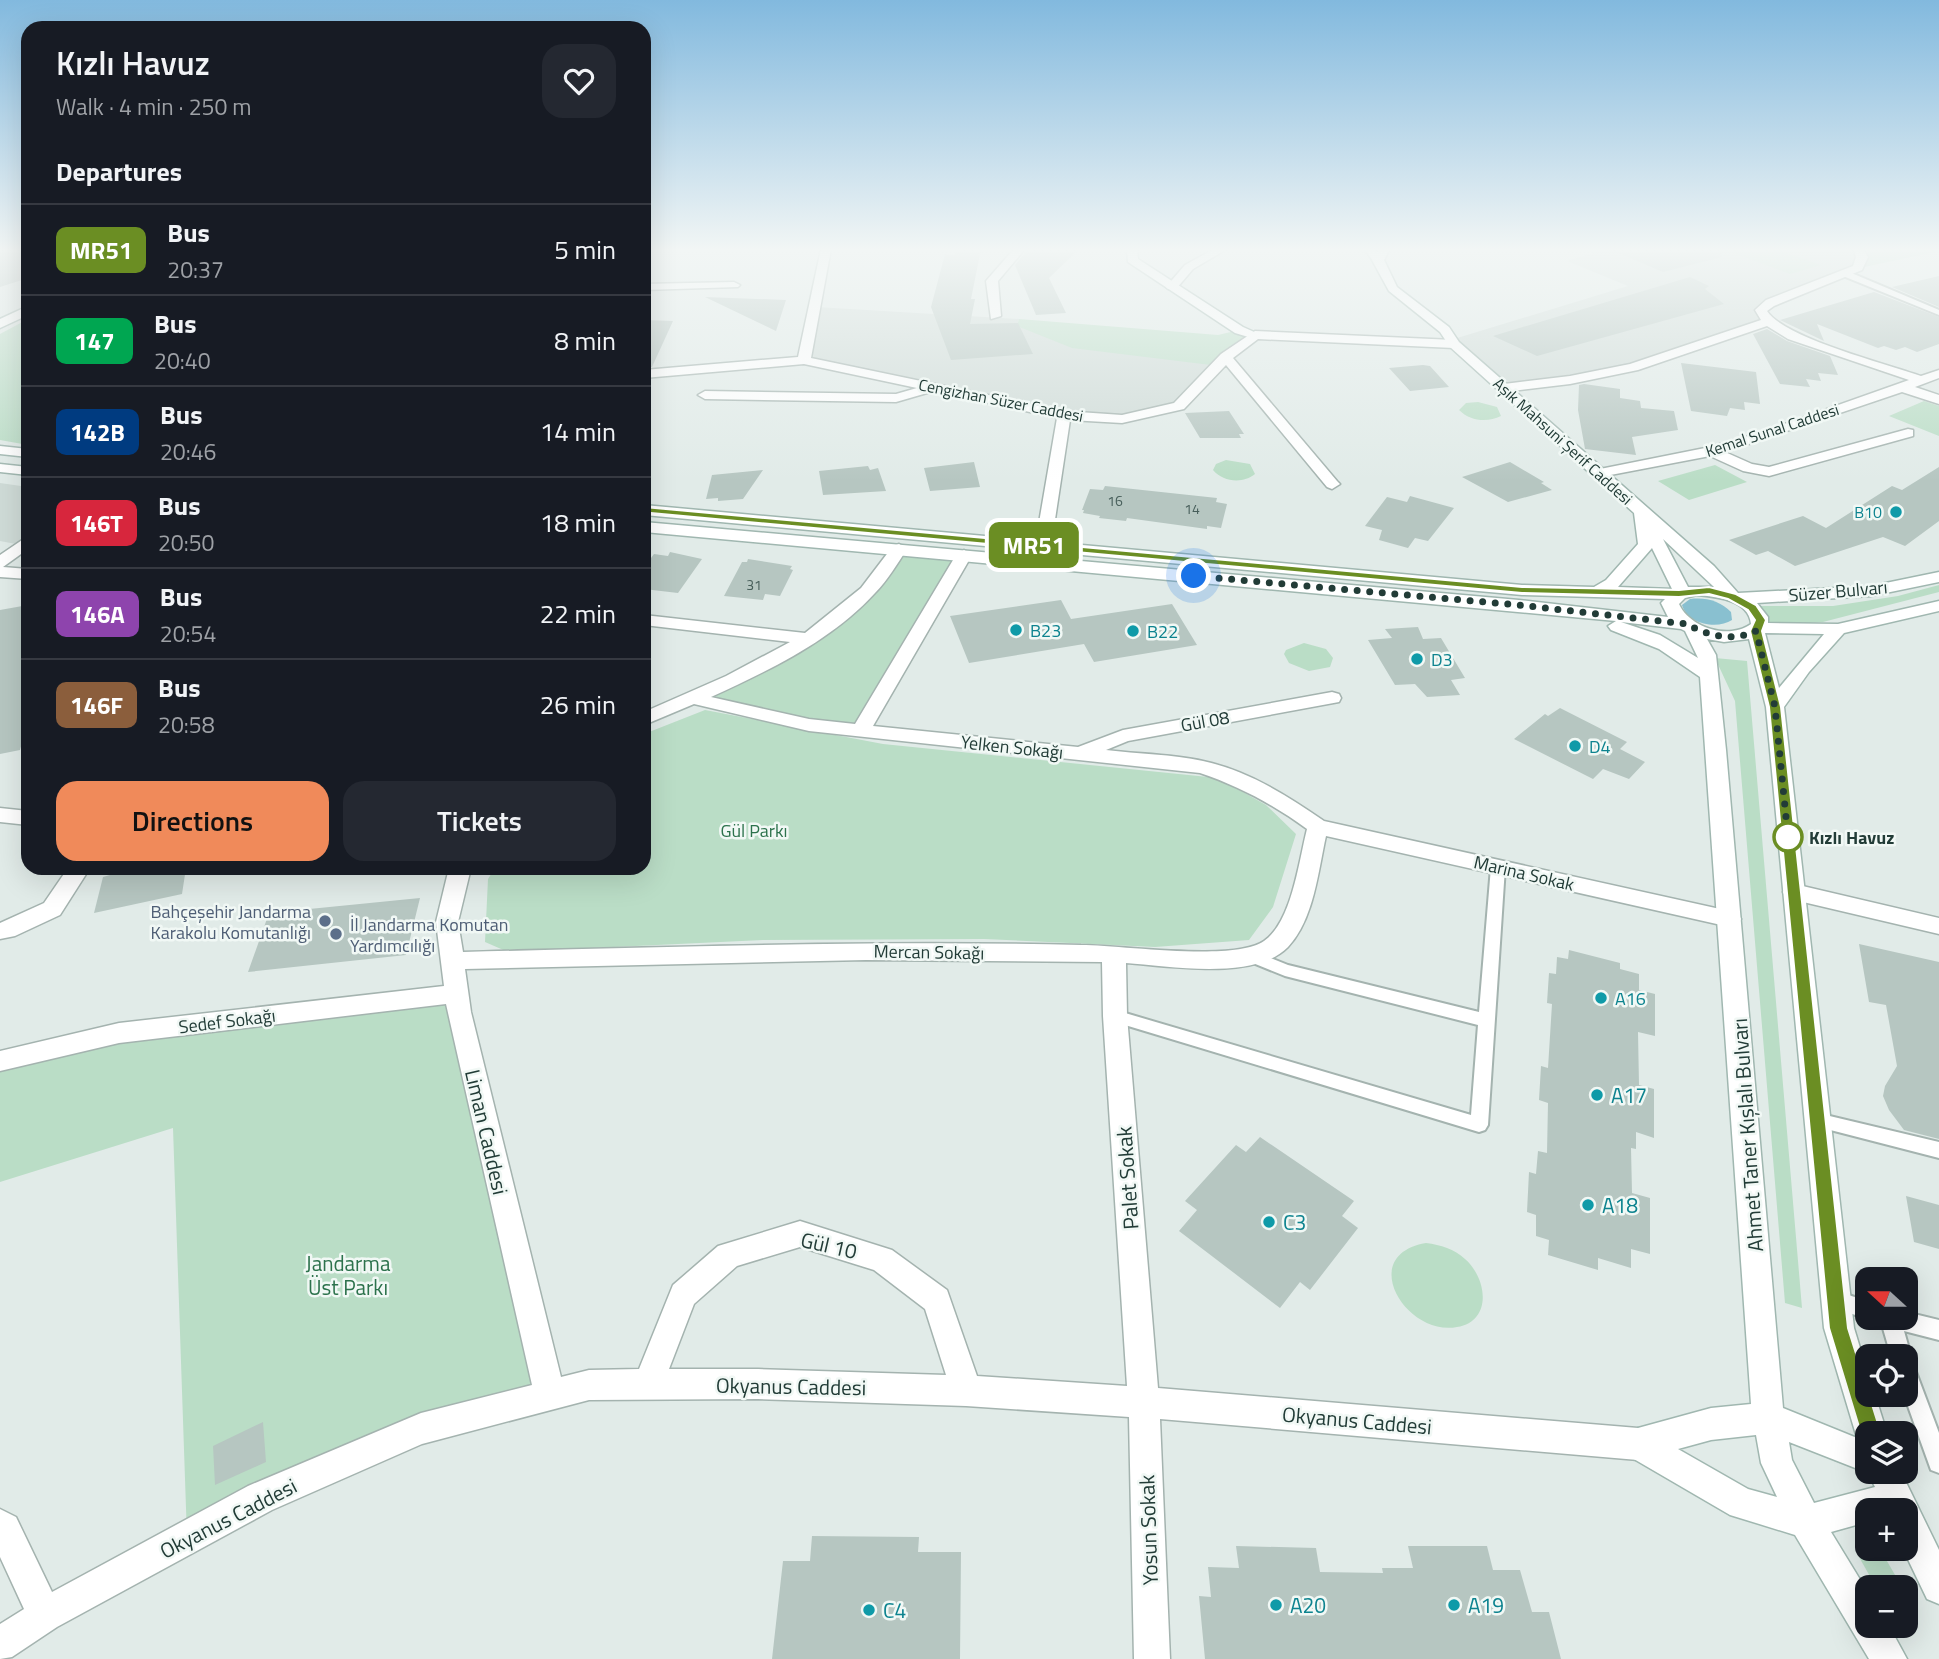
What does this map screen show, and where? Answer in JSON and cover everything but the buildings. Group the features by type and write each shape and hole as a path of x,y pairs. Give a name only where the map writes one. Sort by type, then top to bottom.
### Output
{"street":[{"path":"804,360 811,326"},
{"path":"1233,326 1255,335 1454,344"},
{"name":"Aşık Mahsuni Şerif Caddesi","path":"1440,326 1454,339 1454,344 1708,570 1735,598 1758,614 1761,620 1757,630"},
{"path":"1504,388 1570,380 1633,367 1758,326"},
{"path":"1774,326 1792,336 1921,380"},
{"name":"Cengizhan Süzer Caddesi","path":"651,373 804,360 1064,415 1122,419 1179,406 1226,357 1255,335"},
{"path":"1226,357 1332,484"},
{"name":"Kemal Sunal Caddesi","path":"1600,473 1713,451 1939,373"},
{"path":"705,395 896,398 934,387"},
{"path":"1902,387 1939,400"},
{"path":"1043,546 1064,415"},
{"path":"1713,451 1748,468 1769,472 1908,433"},
{"path":"0,450 21,452"},
{"path":"0,468 21,470"},
{"path":"651,511 1522,590 1681,593 1643,513"},
{"path":"1599,591 1612,584 1646,545 1643,513"},
{"path":"651,528 1519,605 1689,625"},
{"path":"0,563 21,546"},
{"path":"651,716 765,666 808,639 867,592 899,549"},
{"path":"860,730 964,555"},
{"path":"0,572 21,574"},
{"name":"Süzer Bulvarı","path":"1681,593 1709,590 1735,598 1871,591 1939,577"},
{"name":"Ahmet Taner Kışlalı Bulvarı","path":"1681,593 1670,603 1671,609 1689,625 1707,655 1768,1418 1777,1463 1806,1522 1855,1603"},
{"name":"Süzer Bulvarı","path":"1689,625 1728,636 1739,636 1757,630 1838,629 1939,606"},
{"path":"1572,612 1639,633 1683,653 1707,674"},
{"path":"651,621 808,639"},
{"path":"1775,707 1803,668 1838,629"},
{"path":"1757,630 1775,707 1839,1328 1867,1421"},
{"name":"Yelken Sokağı","path":"692,698 809,725 1202,767 1241,779 1288,805 1318,827"},
{"name":"Gül 08","path":"1081,754 1123,736 1332,698"},
{"path":"0,815 21,817"},
{"name":"Marina Sokak","path":"1318,827 1730,919"},
{"name":"Mercan Sokağı","path":"452,961 846,951 1114,954 1232,960 1272,948 1290,928 1318,827"},
{"path":"0,931 52,909 74,875"},
{"name":"Liman Caddesi","path":"458,875 447,922 456,994 550,1395"},
{"path":"1794,892 1939,926"},
{"name":"Palet Sokak","path":"1114,954 1115,1016 1144,1402"},
{"name":"Sedef Sokağı","path":"0,1061 119,1033 456,994"},
{"name":"Gül 10","path":"648,1385 683,1294 728,1255 800,1234 882,1259 937,1300 966,1391"},
{"name":"Okyanus Caddesi","path":"0,1645 45,1615 260,1497 421,1429 589,1385 758,1384 966,1391 1144,1402 1639,1444"},
{"name":"Yosun Sokak","path":"1144,1402 1152,1659"},
{"path":"1639,1444 1711,1424 1768,1418 1855,1453"},
{"path":"1639,1444 1742,1503 1806,1522 1855,1510"},
{"path":"0,1526 45,1615"},
{"path":"1918,1543 1939,1587"},
{"name":"Ahmet Taner Kışlalı Bulvarı","path":"1876,1638 1889,1659"}],"lane":[{"path":"1115,1016 1479,1125 1498,867"},
{"path":"1248,955 1285,970 1485,1020"},
{"path":"1817,1120 1939,1150"},
{"path":"1836,1300 1855,1306"},
{"path":"1918,1325 1939,1330"},
{"path":"1918,1404 1939,1462"}],"shaded area":[{"path":"812,326 1019,326 1219,366 1179,406 1156,413 1095,418 804,360"},
{"path":"1495,326 1755,326 1633,367 1504,388 1454,339"},
{"path":"0,483 21,486 21,541 16,544 0,541"}],"green space":[{"path":"14,326 21,326 21,444 0,440 0,334"},
{"path":"1018,326 1111,326 1218,335 1239,330 1255,335 1219,366 1072,348"},
{"path":"1924,401 1939,406 1939,436 1889,416"},
{"path":"1478,402 1497,407 1501,416 1479,420 1468,417 1459,410 1466,403"},
{"path":"1226,460 1250,464 1255,474 1239,480 1222,477 1213,470 1216,464"},
{"path":"1715,465 1747,482 1689,500 1658,481"},
{"path":"899,549 964,555 860,731 692,698 765,666 867,592"},
{"path":"1939,585 1939,592 1823,622 1769,626 1758,606 1833,606 1898,596"},
{"path":"1304,643 1326,649 1333,658 1330,667 1309,671 1289,663 1284,654 1286,650"},
{"path":"1715,658 1747,661 1802,1308 1785,1303 1735,701"},
{"name":"Gül Parkı","path":"705,710 883,744 1218,778 1266,805 1296,834 1273,907 1249,940 1155,947 984,939 763,940 508,952 485,942 488,879 491,875 651,875 651,731"},
{"name":"Jandarma Üst Parkı","path":"456,994 550,1395 421,1429 187,1537 173,1128 0,1182 0,1061 119,1033"},
{"path":"1426,1243 1442,1246 1456,1253 1465,1259 1478,1277 1483,1298 1477,1317 1469,1323 1457,1327 1438,1327 1421,1320 1406,1308 1396,1293 1392,1277 1394,1263 1405,1250"},
{"path":"1861,1561 1887,1561 1895,1575 1869,1575"}],"water":[{"path":"1690,599 1707,599 1727,608 1731,612 1732,620 1719,625 1696,621 1685,612 1682,605"}],"bus line":[{"name":"MR51","path":"651,511 1522,590 1679,593 1709,590 1732,596 1752,608 1761,620 1756,631 1775,707 1839,1328 1867,1421"}],"place":[{"name":"B10","path":"1896,512"},
{"name":"B23","path":"1016,630"},
{"name":"B22","path":"1133,631"},
{"name":"D3","path":"1417,659"},
{"name":"D4","path":"1575,746"},
{"name":"Kızlı Havuz","path":"1788,837"},
{"name":"Bahçeşehir Jandarma Karakolu Komutanlığı","path":"325,921"},
{"name":"İl Jandarma Komutan Yardımcılığı","path":"336,934"},
{"name":"A16","path":"1601,998"},
{"name":"A17","path":"1597,1095"},
{"name":"A18","path":"1588,1205"},
{"name":"C3","path":"1269,1222"},
{"name":"A20","path":"1276,1605"},
{"name":"A19","path":"1454,1605"},
{"name":"C4","path":"869,1610"}],"route":[{"path":"1194,576 1519,605 1687,624 1715,635 1739,636 1756,631 1775,707 1788,837"}]}
